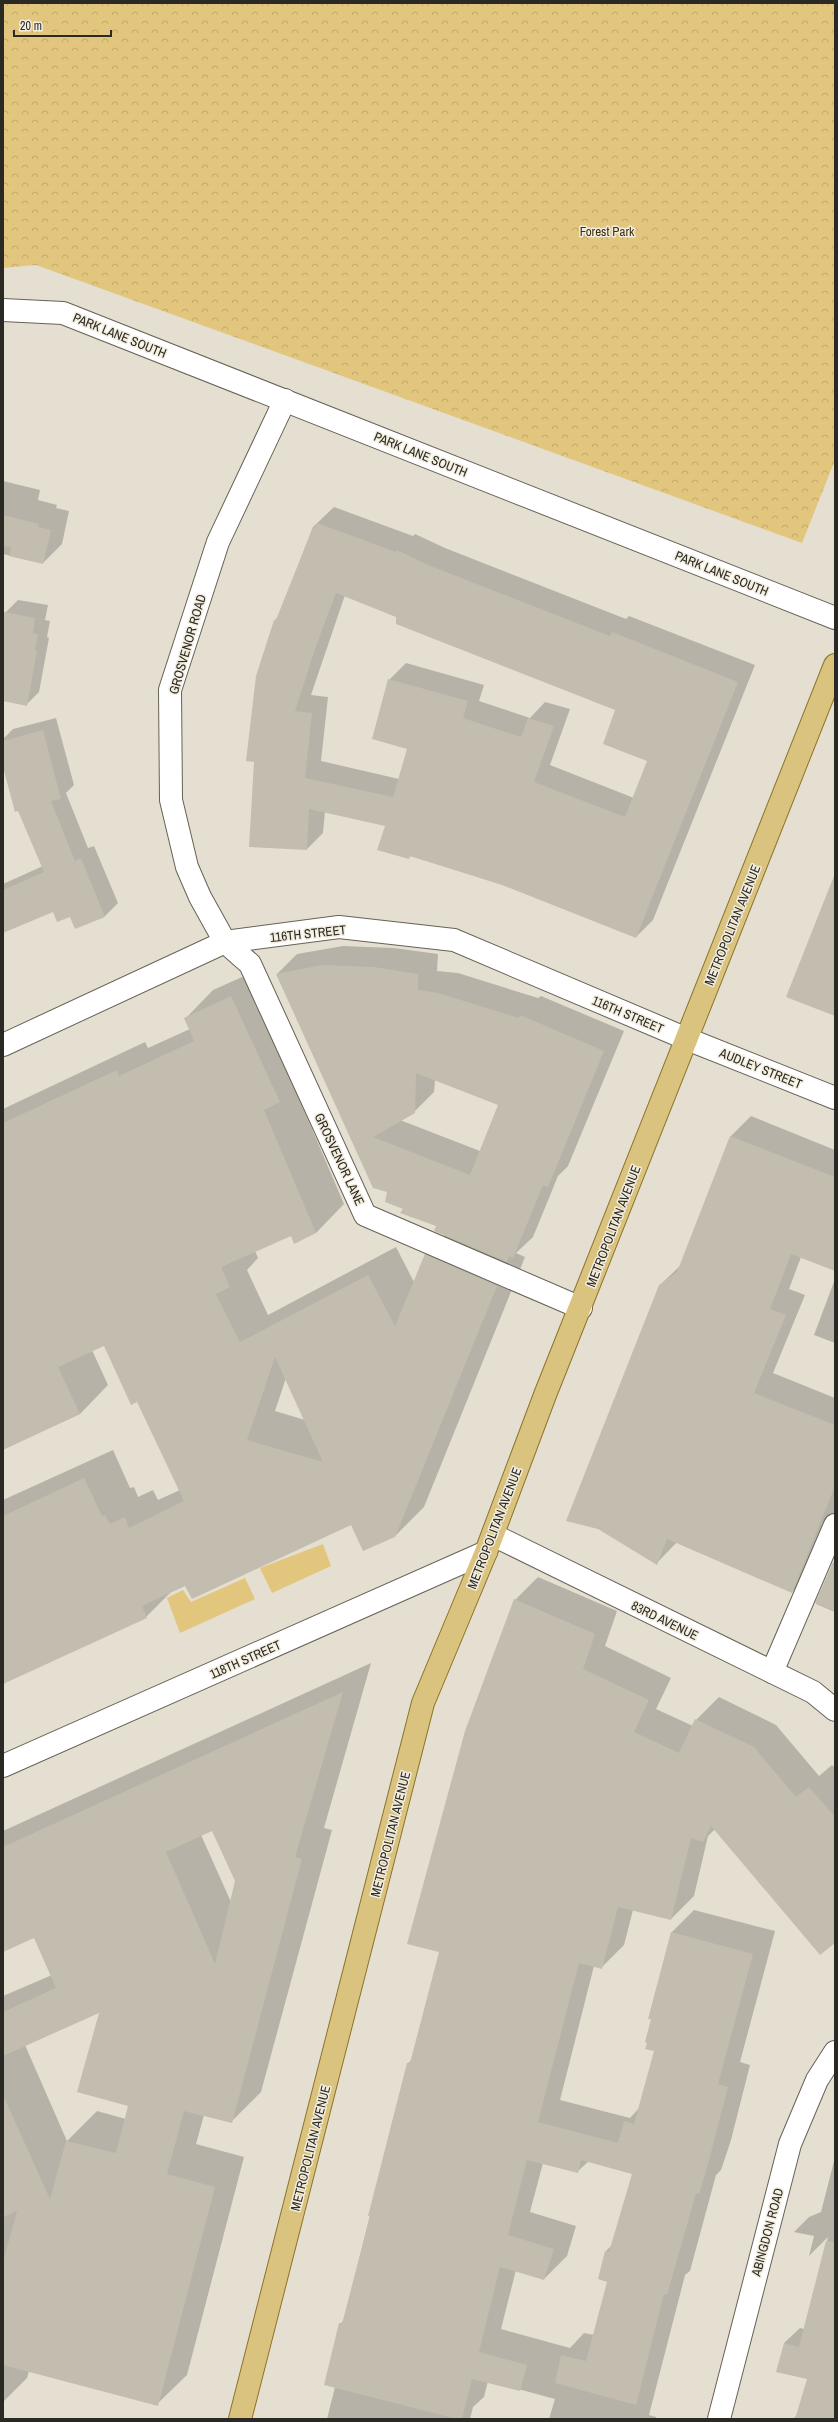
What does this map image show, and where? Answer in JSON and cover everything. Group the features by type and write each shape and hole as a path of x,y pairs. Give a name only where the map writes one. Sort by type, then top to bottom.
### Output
{"main road":[{"name":"METROPOLITAN AVENUE","path":"240,2419 423,1703 490,1543 545,1395 581,1308 835,665"}],"street":[{"name":"PARK LANE SOUTH","path":"3,310 64,313 835,618"},
{"name":"GROSVENOR ROAD","path":"224,942 200,897 187,867 171,800 170,690 218,542 285,400"},
{"name":"116TH STREET","path":"3,1045 224,942 339,927 454,940 687,1038"},
{"name":"GROSVENOR LANE","path":"224,942 250,964 365,1215 581,1308"},
{"name":"AUDLEY STREET","path":"687,1038 835,1098"},
{"path":"772,1672 835,1525"},
{"name":"83RD AVENUE","path":"490,1543 772,1672 813,1692 835,1710"},
{"name":"118TH STREET","path":"3,1766 490,1543"},
{"name":"ABINGDON ROAD","path":"719,2419 790,2144 817,2080 835,2052"}],"green space":[{"name":"Forest Park","path":"3,3 835,3 835,460 802,543 36,265 3,268"},
{"path":"323,1544 331,1566 272,1593 260,1568"},
{"path":"245,1578 255,1599 180,1633 167,1598 183,1590 191,1602"}],"building":[{"path":"3,515 39,524 38,527 51,530 43,564 9,556 11,547 3,546"},
{"path":"317,523 396,552 397,550 428,565 610,636 612,632 738,682 636,938 502,885 410,856 409,859 377,850 385,826 309,809 307,850 249,847 254,762 246,761 256,676 274,620 276,620 313,527 315,528","holes":["336,593 396,617 396,624 615,710 603,744 647,761 625,817 534,782 554,726 528,718 521,737 463,718 468,701 388,679 372,739 407,749 393,797 305,778 312,713 295,711 316,646"]},
{"path":"3,612 35,618 33,633 38,634 35,650 37,651 27,706 3,701"},
{"path":"43,730 61,799 51,801 75,861 81,858 105,917 75,929 70,917 57,922 53,912 3,933 3,890 44,872 18,811 15,812 3,767 3,741"},
{"path":"834,876 835,877 835,1016 786,997"},
{"path":"322,965 374,967 418,974 418,990 438,993 519,1018 520,1015 604,1051 548,1187 543,1185 513,1258 509,1256 507,1262 434,1231 436,1226 400,1213 403,1209 385,1202 387,1192 373,1188 276,974","holes":["416,1073 498,1105 470,1175 373,1137 415,1113"]},
{"path":"231,996 280,1102 264,1110 316,1233 294,1244 291,1236 221,1267 230,1287 216,1294 240,1342 368,1275 395,1326 425,1254 497,1286 395,1537 363,1551 351,1525 192,1599 185,1586 142,1606 147,1618 3,1684 3,1516 84,1478 102,1516 105,1515 110,1524 125,1517 129,1528 184,1501 137,1402 131,1405 104,1346 58,1367 80,1414 3,1450 3,1123 117,1070 119,1076 194,1041 184,1018","holes":["275,1357 323,1462 247,1440"]},
{"path":"730,1136 835,1177 835,1271 791,1254 770,1309 786,1315 754,1393 835,1425 835,1486 792,1593 667,1539 657,1565 598,1529 566,1521 659,1285 677,1272"},
{"path":"833,1562 835,1563 835,1611 815,1603"},
{"path":"514,1599 595,1634 583,1669 649,1700 634,1732 679,1753 695,1719 754,1747 796,1797 809,1787 835,1817 835,1943 820,1955 711,1826 703,1842 691,1838 671,1920 618,1907 602,1969 579,1963 538,2122 618,2143 624,2121 634,2124 654,2051 645,2049 647,2043 645,2042 651,2019 648,2019 671,1932 753,1954 718,2084 728,2087 699,2194 696,2193 667,2295 664,2294 636,2405 555,2383 561,2355 586,2361 607,2282 598,2279 605,2251 609,2252 632,2174 581,2160 578,2173 527,2160 508,2235 554,2249 544,2280 500,2267 479,2352 527,2365 520,2391 472,2379 462,2419 457,2419 324,2385 339,2323 342,2324 370,2216 368,2216 407,2063 410,2063 439,1952 407,1944 465,1731"},
{"path":"343,1692 295,1857 302,1859 232,2123 184,2111 167,2174 215,2187 158,2406 3,2365 3,2262 17,2211 3,2217 3,2095 50,2199 66,2141 116,2153 128,2106 77,2092 99,2013 3,2056 3,2012 56,1988 34,1938 3,1952 3,1847","holes":["212,1831 235,1881 215,1964 166,1852"]},
{"path":"826,2241 835,2242 835,2419 795,2419 807,2379 776,2372 784,2343 799,2347"}]}
